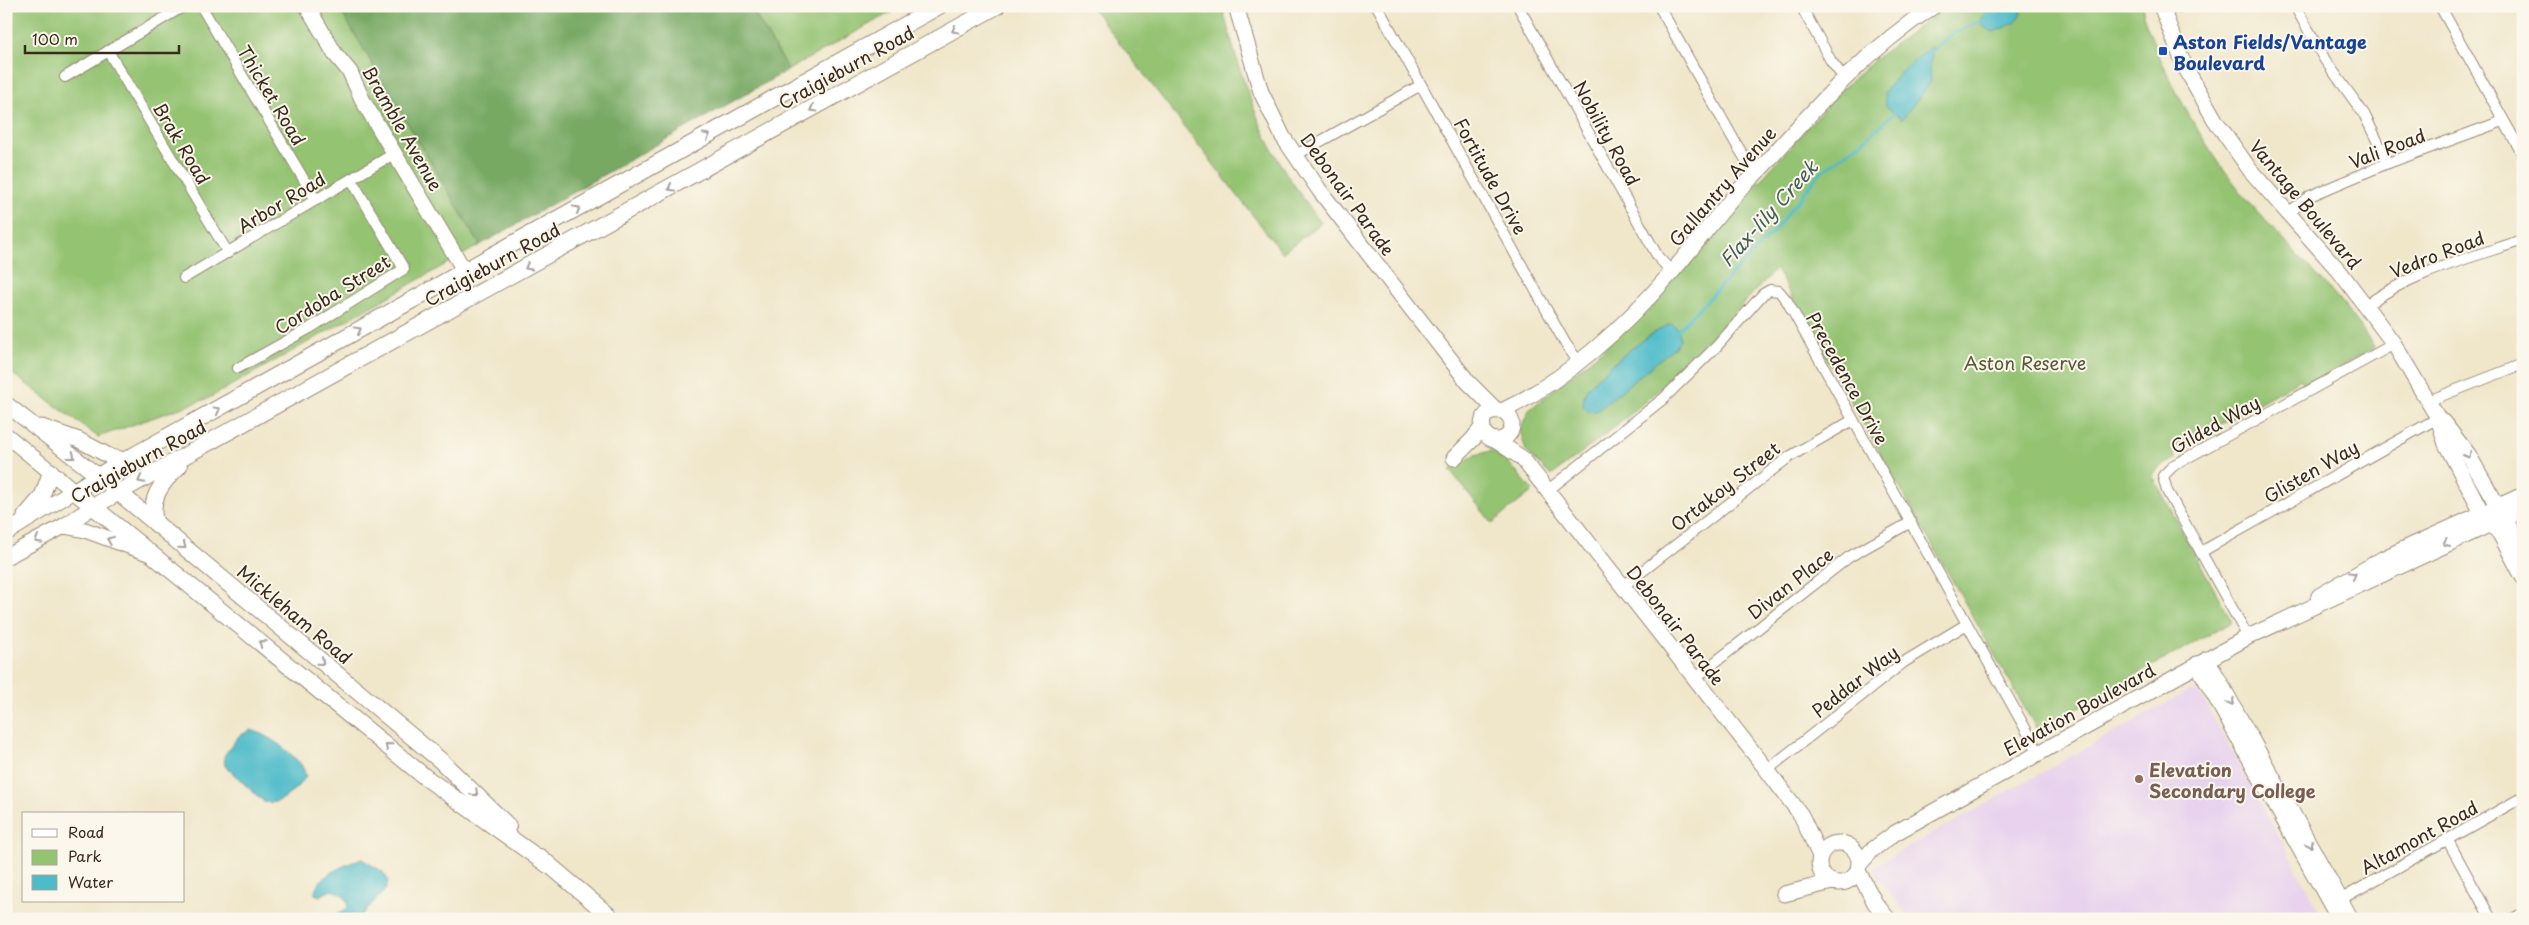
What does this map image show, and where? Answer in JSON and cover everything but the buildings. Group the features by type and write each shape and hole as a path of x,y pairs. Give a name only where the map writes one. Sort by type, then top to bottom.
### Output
{"main road":[{"name":"Craigieburn Road","path":"74,491 464,270 939,6"},
{"name":"Craigieburn Road","path":"94,506 997,6"},
{"path":"156,524 152,508 159,489 164,481 197,450"},
{"name":"Mickleham Road","path":"98,476 440,760 548,865"},
{"name":"Mickleham Road","path":"74,491 155,555 425,777 548,865 613,919"}],"street":[{"path":"65,77 184,6"},
{"name":"Thicket Road","path":"201,6 316,200"},
{"name":"Bramble Avenue","path":"307,6 336,54 350,72 363,100 464,270"},
{"name":"Debonair Parade","path":"1236,6 1261,92 1274,121 1296,155 1336,212 1468,382 1500,411"},
{"name":"Fortitude Drive","path":"1377,6 1565,343 1578,361"},
{"name":"Nobility Road","path":"1518,6 1658,257 1672,272"},
{"path":"1659,6 1735,142 1748,163 1758,172"},
{"path":"1801,6 1831,61 1844,78"},
{"name":"Gallantry Avenue","path":"1500,411 1539,391 1578,361 1626,319 1672,272 1758,172 1844,78 1892,36 1934,6"},
{"path":"2162,9 2181,6"},
{"path":"2295,6 2325,60 2364,114 2388,164"},
{"path":"2440,6 2523,155"},
{"name":"Vantage Boulevard","path":"2162,9 2186,67 2215,120 2250,170 2287,214 2325,254 2366,306 2394,344 2438,418 2468,454 2500,534 2523,577"},
{"name":"Brak Road","path":"108,51 228,252"},
{"path":"1296,155 1421,85"},
{"name":"Vali Road","path":"2287,214 2310,196 2388,164 2503,121"},
{"name":"Arbor Road","path":"184,278 395,153"},
{"name":"Cordoba Street","path":"238,368 310,328 404,269 351,179"},
{"name":"Vedro Road","path":"2366,306 2394,287 2456,262 2523,240"},
{"name":"Precedence Drive","path":"1547,491 1663,399 1717,346 1760,298 1770,290 1779,291 1911,522 2039,753"},
{"name":"Gilded Way","path":"2248,637 2165,487 2163,476 2166,471 2394,344"},
{"path":"2428,401 2523,364"},
{"name":"Debonair Parade","path":"1468,382 1483,423"},
{"name":"Gallantry Avenue","path":"1512,427 1539,391"},
{"name":"Mickleham Road","path":"6,404 98,476"},
{"path":"1500,411 1509,416 1512,427 1503,439 1493,439 1450,460 1473,439 1483,423 1489,414 1500,411"},
{"name":"Glisten Way","path":"2201,552 2438,418"},
{"name":"Ortakoy Street","path":"1622,587 1788,457 1853,420"},
{"path":"1483,423 1485,434 1493,439"},
{"path":"31,424 79,440 111,457 126,460"},
{"name":"Debonair Parade","path":"1512,427 1522,458 1802,815 1820,831 1843,843"},
{"name":"Mickleham Road","path":"6,435 74,491"},
{"name":"Debonair Parade","path":"1493,439 1522,458"},
{"path":"10,530 42,496 51,471"},
{"name":"Craigieburn Road","path":"10,530 74,491"},
{"name":"Elevation Boulevard","path":"2493,515 2523,495"},
{"name":"Craigieburn Road","path":"6,557 64,526 94,506"},
{"name":"Elevation Boulevard","path":"1859,868 1872,850 1895,833 2202,662 2282,620 2346,579 2384,558 2493,515 2523,510"},
{"name":"Vantage Boulevard","path":"2493,515 2523,551"},
{"name":"Divan Place","path":"1695,678 1849,557 1911,522"},
{"path":"64,526 85,530 155,555"},
{"name":"Peddar Way","path":"1767,770 1904,662 1967,624"},
{"path":"2202,662 2335,902 2339,919"},
{"name":"Altamont Road","path":"2335,902 2523,797"},
{"name":"Debonair Parade","path":"1802,815 1820,860"},
{"name":"Elevation Boulevard","path":"1843,843 1868,842 1895,833"},
{"path":"2447,839 2491,919"},
{"path":"1859,868 1850,880 1784,894 1800,884 1820,860 1828,846 1843,843 1858,854 1859,868 1876,903 1888,919"},
{"path":"1820,860 1823,874 1876,903"},
{"path":"2335,902 2352,919"},
{"path":"2513,919 2523,913"}],"shaded area":[{"name":"Elevation Secondary College","path":"2190,690 2200,693 2324,919 1910,919 1874,872 1876,865"}],"green space":[{"path":"6,6 338,6 480,245 209,398 98,437 6,369"},
{"path":"338,6 750,6 788,70 480,245"},
{"path":"750,6 902,6 788,70"},
{"path":"1091,6 1222,6 1239,66 1268,142 1283,168 1321,223 1282,253"},
{"name":"Aston Reserve","path":"1947,6 2144,6 2143,16 2173,86 2197,129 2225,172 2252,205 2341,302 2375,348 2305,386 2301,379 2173,451 2176,458 2161,466 2152,475 2232,622 2037,730 1776,269 1672,378 1619,424 1551,476 1526,451 1520,430 1529,410 1601,351 1706,241 1843,88 1879,56"},
{"path":"1491,451 1500,453 1533,491 1492,523 1450,470 1475,455"}],"water":[{"path":"1988,6 2020,6 2021,14 2015,23 1993,32 1983,26 1981,21"},
{"path":"1930,48 1933,48 1930,65 1931,82 1902,119 1886,106 1884,92 1903,70"},
{"path":"1672,324 1679,330 1680,340 1676,346 1597,411 1588,411 1583,405 1585,392 1592,383 1613,363 1641,342"},
{"path":"250,730 278,744 298,761 304,770 306,777 287,796 276,802 264,802 225,766 224,756 238,737"},
{"path":"362,859 383,872 388,880 386,889 358,919 328,919 348,908 347,901 341,894 331,890 320,896 315,894 316,888 320,882 333,872"}],"waterway":[{"name":"Flax-lily Creek","path":"1931,52 1951,35 1983,20"},
{"name":"Flax-lily Creek","path":"1676,332 1773,232 1820,173 1868,137 1896,111"}],"place":[{"name":"Aston Fields/Vantage Boulevard","path":"2163,51"},
{"name":"Elevation Secondary College","path":"2139,779"}]}
